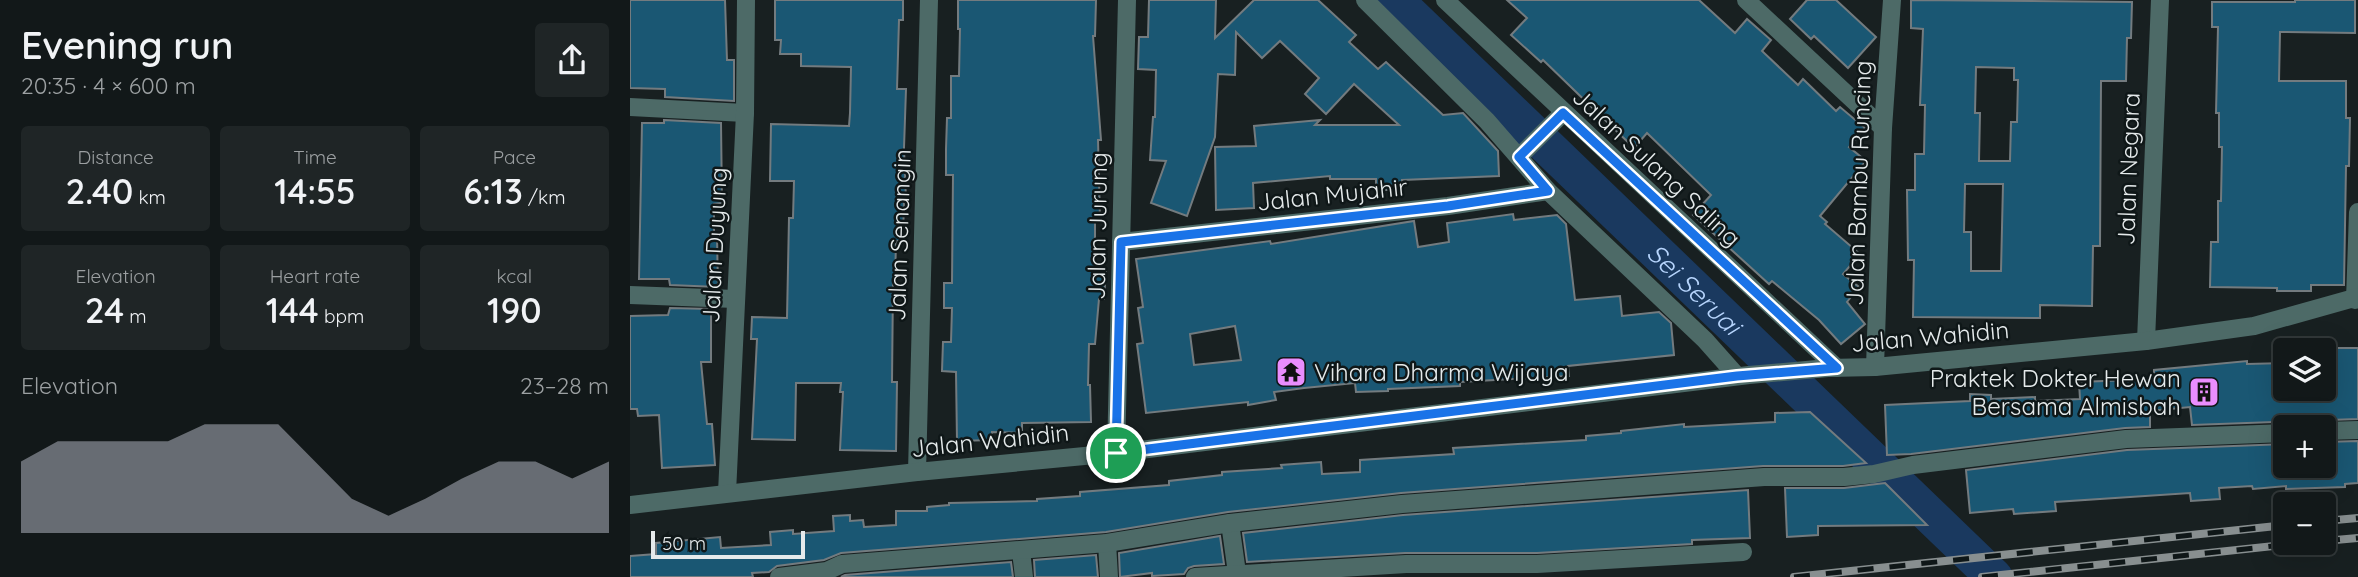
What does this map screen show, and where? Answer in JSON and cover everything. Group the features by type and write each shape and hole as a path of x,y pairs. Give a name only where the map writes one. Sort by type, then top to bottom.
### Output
{"street":[{"name":"Jalan Duyung","path":"727,493 745,113 746,0"},
{"name":"Jalan Senangin","path":"917,472 929,0"},
{"name":"Jalan Jurung","path":"1116,453 1127,0"},
{"path":"1365,0 1524,152 1548,191 1743,376"},
{"name":"Jalan Sulang Saling","path":"1445,0 1560,116 1833,368"},
{"path":"1746,0 1883,128"},
{"name":"Jalan Bambu Runcing","path":"1875,368 1883,128 1892,0"},
{"name":"Jalan Negara","path":"2146,341 2160,0"},
{"path":"630,107 745,113"},
{"path":"1524,152 1560,116"},
{"name":"Jalan Mujahir","path":"1121,242 1448,206 1548,191"},
{"path":"2357,300 2358,212"},
{"path":"630,295 735,299"},
{"name":"Jalan Wahidin","path":"630,505 917,472 1116,453 1743,376 1833,368 1875,368 2146,341 2254,326 2357,300"},
{"path":"2336,431 2358,430"},
{"path":"779,577 827,571 842,564 868,569 1107,543 1230,523 1402,504 1764,477 1844,477 1874,474 1913,465 2126,439 2273,433"},
{"path":"1230,523 1237,573"},
{"path":"1107,543 1109,577"},
{"path":"1021,551 1024,577"},
{"path":"1195,577 1406,564 1533,570 1743,552"}],"building":[{"path":"630,0 725,0 727,60 734,60 734,101 665,97 665,89 630,88"},
{"path":"775,0 903,0 903,20 899,20 897,89 906,89 906,200 903,241 896,241 893,283 892,382 897,382 896,451 840,450 843,392 840,392 841,383 796,383 795,440 752,439 757,339 751,339 752,317 787,318 789,218 793,218 794,181 770,181 771,124 849,126 850,113 851,67 801,66 801,54 780,54 781,40 775,40"},
{"path":"958,0 1096,0 1093,36 1101,140 1098,140 1100,220 1095,220 1095,270 1106,271 1104,299 1099,299 1095,344 1089,344 1091,422 1022,423 1022,433 992,432 992,440 957,441 956,372 942,371 943,342 951,342 952,308 944,308 944,283 952,283 953,175 946,175 946,149 947,118 951,118 951,76 959,76"},
{"path":"1149,0 1216,0 1215,38 1254,0 1318,0 1356,35 1349,42 1378,69 1386,62 1443,115 1463,113 1498,151 1499,176 1402,180 1402,190 1376,190 1376,179 1330,179 1330,176 1253,183 1254,208 1216,210 1215,147 1256,146 1254,126 1320,120 1315,125 1399,125 1354,84 1326,114 1305,94 1319,78 1280,41 1262,58 1236,32 1235,75 1218,74 1215,137 1187,216 1151,203 1166,161 1150,160 1155,117 1156,70 1138,69 1139,37 1148,37"},
{"path":"1507,0 1699,0 1735,33 1747,19 1771,40 1762,51 1798,85 1803,79 1836,111 1840,107 1865,128 1849,147 1866,161 1820,216 1827,222 1825,224 1860,254 1843,274 1859,287 1847,302 1865,324 1841,344 1819,320 1772,281 1769,284 1693,215 1711,195 1647,133 1634,148 1543,60 1541,62 1511,35 1527,18"},
{"path":"1807,0 1836,0 1876,37 1848,68 1814,36 1811,39 1790,19"},
{"path":"1911,0 2132,2 2131,38 2127,38 2126,81 2101,81 2100,246 2093,246 2092,306 2040,305 2040,318 1913,317 1914,260 1908,260 1907,190 1915,190 1915,154 1924,154 1925,105 1920,105 1923,29 1911,28","holes":["1976,67 2014,68 2014,80 2018,80 2017,122 2011,122 2010,161 1979,161 1980,113 1975,113","1965,184 2003,184 2001,271 1971,271 1971,232 1964,232"]},
{"path":"2355,0 2355,33 2280,32 2279,81 2346,81 2346,118 2350,118 2349,166 2346,166 2344,285 2311,285 2311,291 2210,287 2211,242 2218,242 2222,147 2219,147 2219,113 2216,113 2218,27 2212,27 2212,2"},
{"path":"664,120 721,123 722,203 714,204 718,287 670,285 669,279 639,279 642,123 664,123"},
{"path":"1513,214 1514,220 1557,215 1566,224 1575,300 1620,296 1622,316 1659,312 1671,323 1674,355 1568,366 1569,376 1460,382 1460,386 1388,391 1356,392 1355,383 1274,392 1276,400 1248,405 1248,402 1146,413 1137,344 1143,343 1138,308 1143,307 1136,259 1270,241 1271,244 1414,221 1418,247 1449,242 1447,223","holes":["1235,326 1241,360 1194,365 1190,334"]},
{"path":"670,308 711,309 711,362 701,362 707,424 712,424 715,465 662,468 659,415 638,416 637,409 630,409 630,316 668,315"},
{"path":"2336,348 2358,348 2358,419 2336,420 2336,415 2273,415 2273,422 2192,425 2190,407 2150,411 2150,427 1887,455 1885,405 1970,401 1970,394 1991,395 1991,399 2035,397 2035,401 2080,399 2079,382 2154,379 2154,370 2247,361 2247,364 2273,363 2273,401 2336,401"},
{"path":"1810,412 1866,463 1843,466 1763,466 1401,493 1228,512 1106,532 841,553 824,560 777,566 769,572 752,573 753,577 630,577 630,556 656,554 656,543 720,537 721,548 771,545 770,532 793,530 793,534 834,531 833,516 850,515 850,521 863,520 864,527 896,525 896,511 927,511 927,507 949,503 1037,501 1080,496 1080,492 1169,485 1169,481 1222,475 1222,472 1282,468 1281,465 1321,462 1322,474 1360,472 1360,460 1454,454 1453,448 1586,440 1586,436 1684,424 1684,427 1775,422 1775,413"},
{"path":"2358,441 2358,483 2345,484 2345,487 2219,488 2220,499 2191,501 2190,493 2055,502 2056,511 2014,514 2013,509 1970,513 1966,470 2127,450 2273,444 2273,478 2336,478 2336,442"},
{"path":"1885,483 1927,525 1818,526 1818,535 1787,537 1785,488 1844,488"},
{"path":"1748,490 1750,538 1692,540 1692,544 1537,553 1405,553 1247,562 1243,533 1403,515"},
{"path":"1220,536 1224,564 1194,566 1188,568 1184,574 1152,576 1152,573 1120,577 1119,553"},
{"path":"1096,555 1098,577 1035,577 1034,560"},
{"path":"1011,562 1013,577 841,577 845,575"}],"waterway":[{"name":"Sei Seruai","path":"1395,0 1994,577"}],"railway":[{"path":"2336,520 2358,518"},
{"path":"1794,577 2273,526"},
{"path":"2336,540 2358,538"},
{"path":"1982,577 2273,546"}],"place":[{"name":"Vihara Dharma Wijaya","path":"1291,372"},
{"name":"Praktek Dokter Hewan Bersama Almisbah","path":"2204,392"}],"route":[{"path":"1563,113 1837,368 1737,376 1116,453 1121,242 1448,206 1548,191 1519,157 1563,113"}]}
